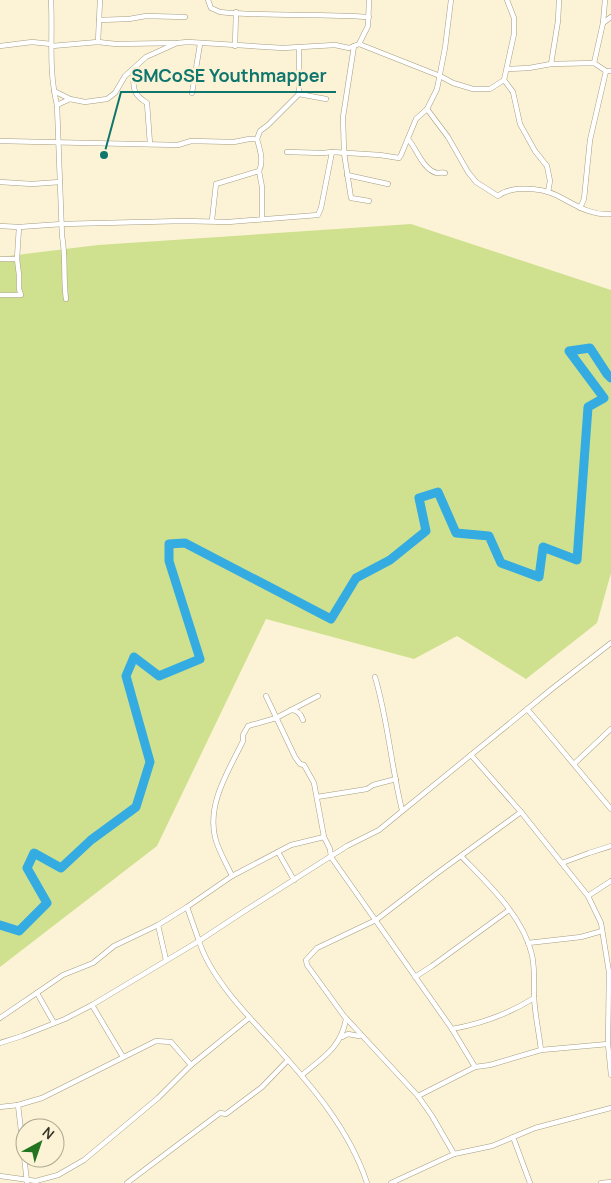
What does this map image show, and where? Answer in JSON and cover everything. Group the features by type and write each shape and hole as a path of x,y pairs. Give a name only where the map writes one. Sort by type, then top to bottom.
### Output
{"street":[{"path":"51,0 52,45 50,56 57,105 66,300"},
{"path":"98,42 100,0"},
{"path":"208,0 209,5 217,12 368,17"},
{"path":"369,0 366,31 357,45 343,117 344,152 351,198 369,201"},
{"path":"287,152 344,152 380,154 399,158 416,119 427,109 434,96 440,76 452,0"},
{"path":"0,46 32,42 52,45 98,42 299,48 325,45 349,48 357,45 440,76 460,86 479,90 490,89 504,80 508,69 514,34 514,18 507,0"},
{"path":"551,64 558,21 558,0"},
{"path":"594,63 603,22 605,0"},
{"path":"235,46 236,12"},
{"path":"99,20 120,20 146,16 186,17"},
{"path":"603,22 611,17"},
{"path":"54,91 78,102 107,99 125,76 146,57 177,43"},
{"path":"192,93 200,44"},
{"path":"262,219 262,187 259,171 262,166 262,156 256,139 260,130 268,125 299,94 299,48"},
{"path":"508,69 530,68 551,64 594,63 608,71 591,133 584,199 580,208"},
{"path":"133,70 136,94 147,102 150,144"},
{"path":"504,80 513,92 520,124 546,166 550,181 548,192"},
{"path":"299,94 326,99"},
{"path":"57,105 70,99"},
{"path":"427,109 448,137 468,172 476,182 498,196 507,191 536,189 548,192 580,208 592,212 611,214"},
{"path":"0,141 178,146 191,140 234,142 256,139"},
{"path":"408,139 415,147 425,166 436,173 445,173"},
{"path":"0,226 19,227 212,220 228,222 318,215 332,152"},
{"path":"212,220 216,184 259,171"},
{"path":"347,175 388,184"},
{"path":"0,182 32,184 60,182"},
{"path":"0,296 21,295 17,259 19,227"},
{"path":"0,259 17,259"},
{"path":"0,1043 54,1023 92,1005 200,941 356,841 379,830 611,643"},
{"path":"376,677 402,810"},
{"path":"266,696 294,757 300,764 304,765 314,783 324,837 330,849 331,857 452,1029 474,1067"},
{"path":"232,876 215,838 214,818 218,795 248,726 276,718 318,696"},
{"path":"527,709 575,763 611,809"},
{"path":"290,710 299,712 303,720"},
{"path":"575,763 611,729"},
{"path":"471,755 522,812 588,896 601,923 610,972 608,1044 611,1075"},
{"path":"317,797 368,789 373,785 396,779"},
{"path":"454,1154 418,1096 346,1019 322,988 307,965 306,960 317,948 376,920 522,812"},
{"path":"0,1018 63,976 93,963 114,946 187,907 232,876 292,845 324,837"},
{"path":"562,863 589,852 611,846"},
{"path":"278,852 294,880"},
{"path":"462,856 499,897 519,924 528,943 535,974 534,998 541,1050"},
{"path":"588,896 611,882"},
{"path":"187,907 212,967 249,1018 302,1075 340,1125 361,1163 367,1183"},
{"path":"415,977 508,910"},
{"path":"158,924 166,960"},
{"path":"528,943 581,937 602,932"},
{"path":"37,993 54,1023"},
{"path":"452,1029 477,1023 526,1004 534,998"},
{"path":"92,1005 123,1058"},
{"path":"0,1176 27,1182 36,1181 54,1177 84,1160 158,1098 191,1065 249,1018"},
{"path":"302,1075 324,1058 335,1046 342,1037 346,1019"},
{"path":"342,1037 348,1034 360,1036"},
{"path":"0,1106 18,1105 50,1094 153,1042 167,1040 174,1044 191,1065"},
{"path":"418,1096 474,1067 490,1065 541,1050 608,1044"},
{"path":"127,1183 220,1113 226,1114 262,1087 288,1060"},
{"path":"18,1105 27,1182"},
{"path":"391,1183 454,1154 492,1146 535,1128 611,1108"},
{"path":"513,1137 530,1183"},
{"path":"601,1183 611,1182"}],"green space":[{"path":"411,224 611,290 611,573 597,623 526,679 457,636 414,659 266,619 157,846 0,967 0,257 98,245"}],"waterway":[{"path":"0,925 19,931 47,903 27,868 34,853 61,868 91,840 136,807 150,762 126,676 134,657 159,676 200,659 169,561 169,544 185,543 331,619 356,578 390,560 426,531 419,498 438,492 456,533 489,536 501,563 539,577 543,547 577,560 588,407 604,398 569,351 590,348 611,378"}],"place":[{"name":"SMCoSE Youthmapper","path":"104,155"}]}
